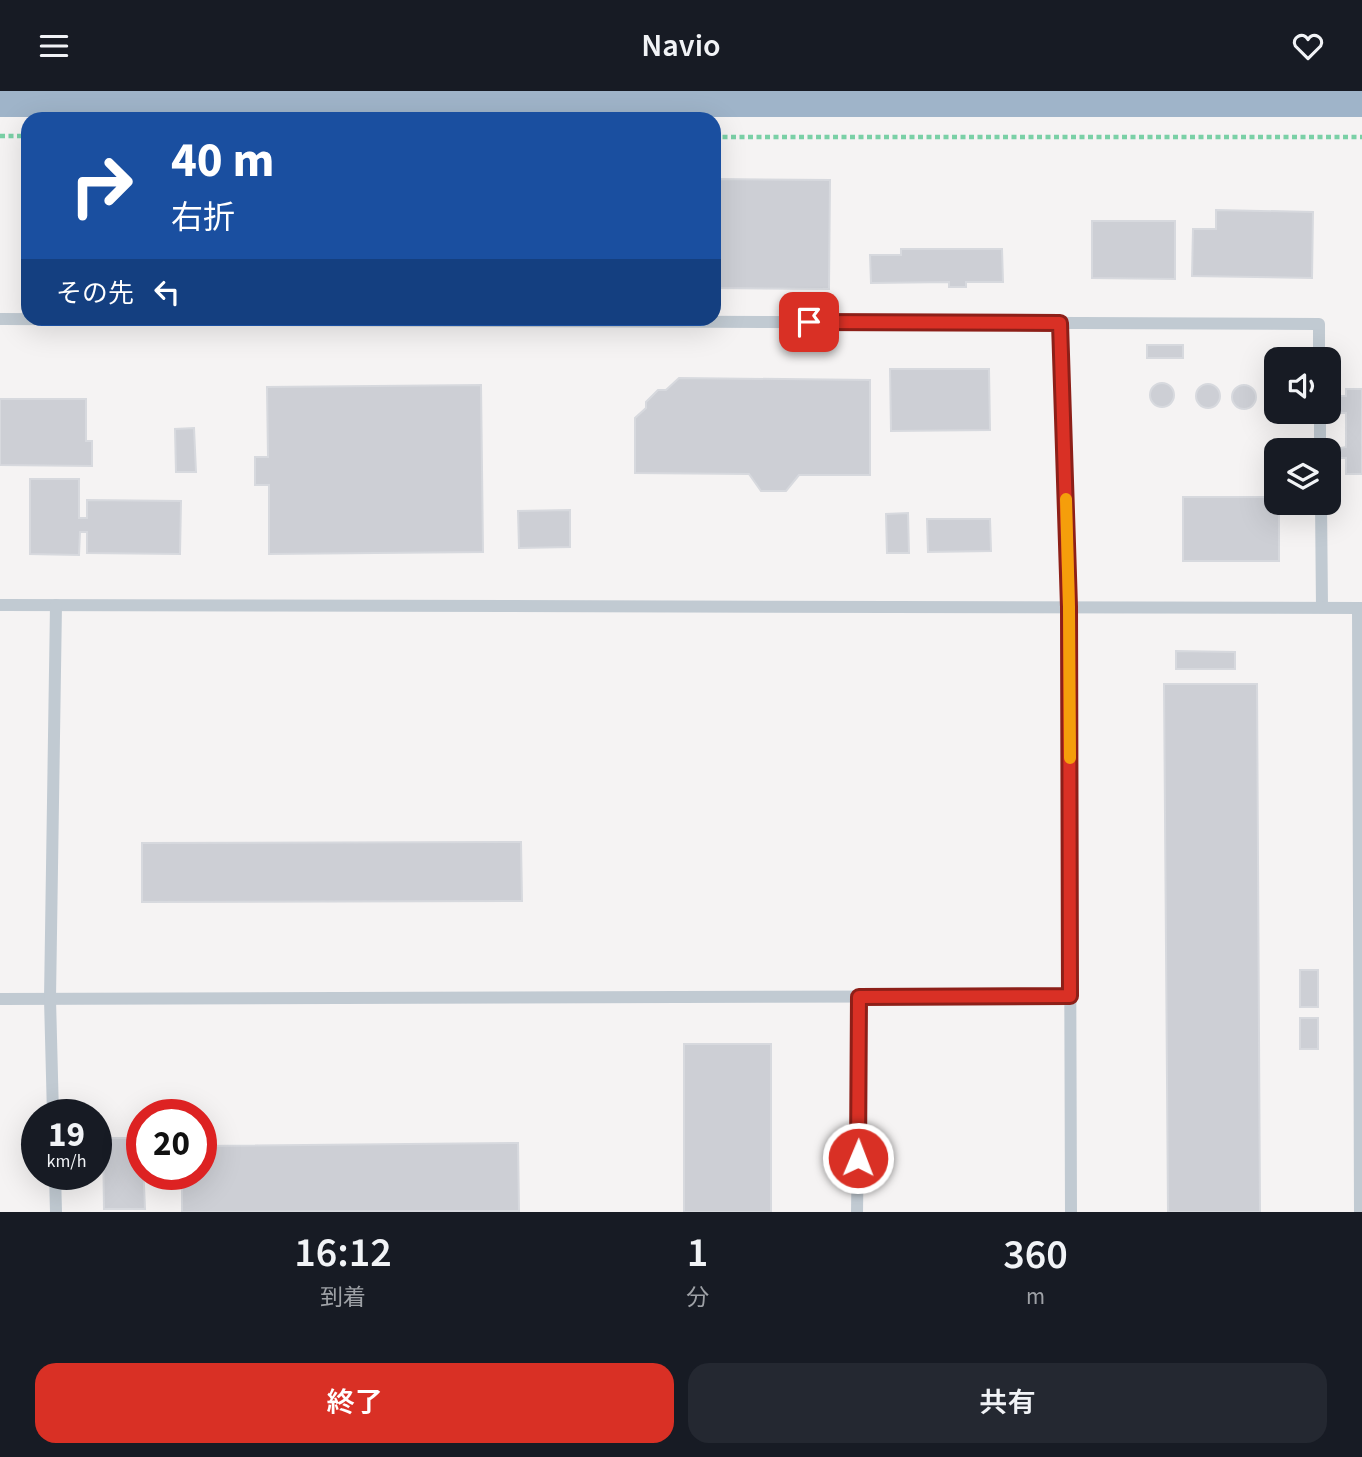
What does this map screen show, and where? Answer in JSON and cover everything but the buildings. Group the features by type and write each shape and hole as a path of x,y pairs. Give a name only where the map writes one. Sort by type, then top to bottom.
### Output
{"highway":[{"path":"0,98 340,94 1362,98"}],"lane":[{"path":"0,319 21,319"},
{"path":"721,322 1319,324 1319,347"},
{"path":"1060,323 1069,607 1071,1212"},
{"path":"1321,515 1322,607"},
{"path":"0,605 1360,608 1360,1212"},
{"path":"53,1099 50,999 56,605"},
{"path":"0,999 1070,996"},
{"path":"857,1212 859,997"},
{"path":"55,1190 56,1212"}],"path":[{"path":"0,136 21,136"},
{"path":"721,137 1362,137"}],"slow traffic":[{"path":"1066,499 1070,758"}],"route":[{"path":"809,322 1060,323 1069,607 1070,996 859,997 858,1158"}]}
